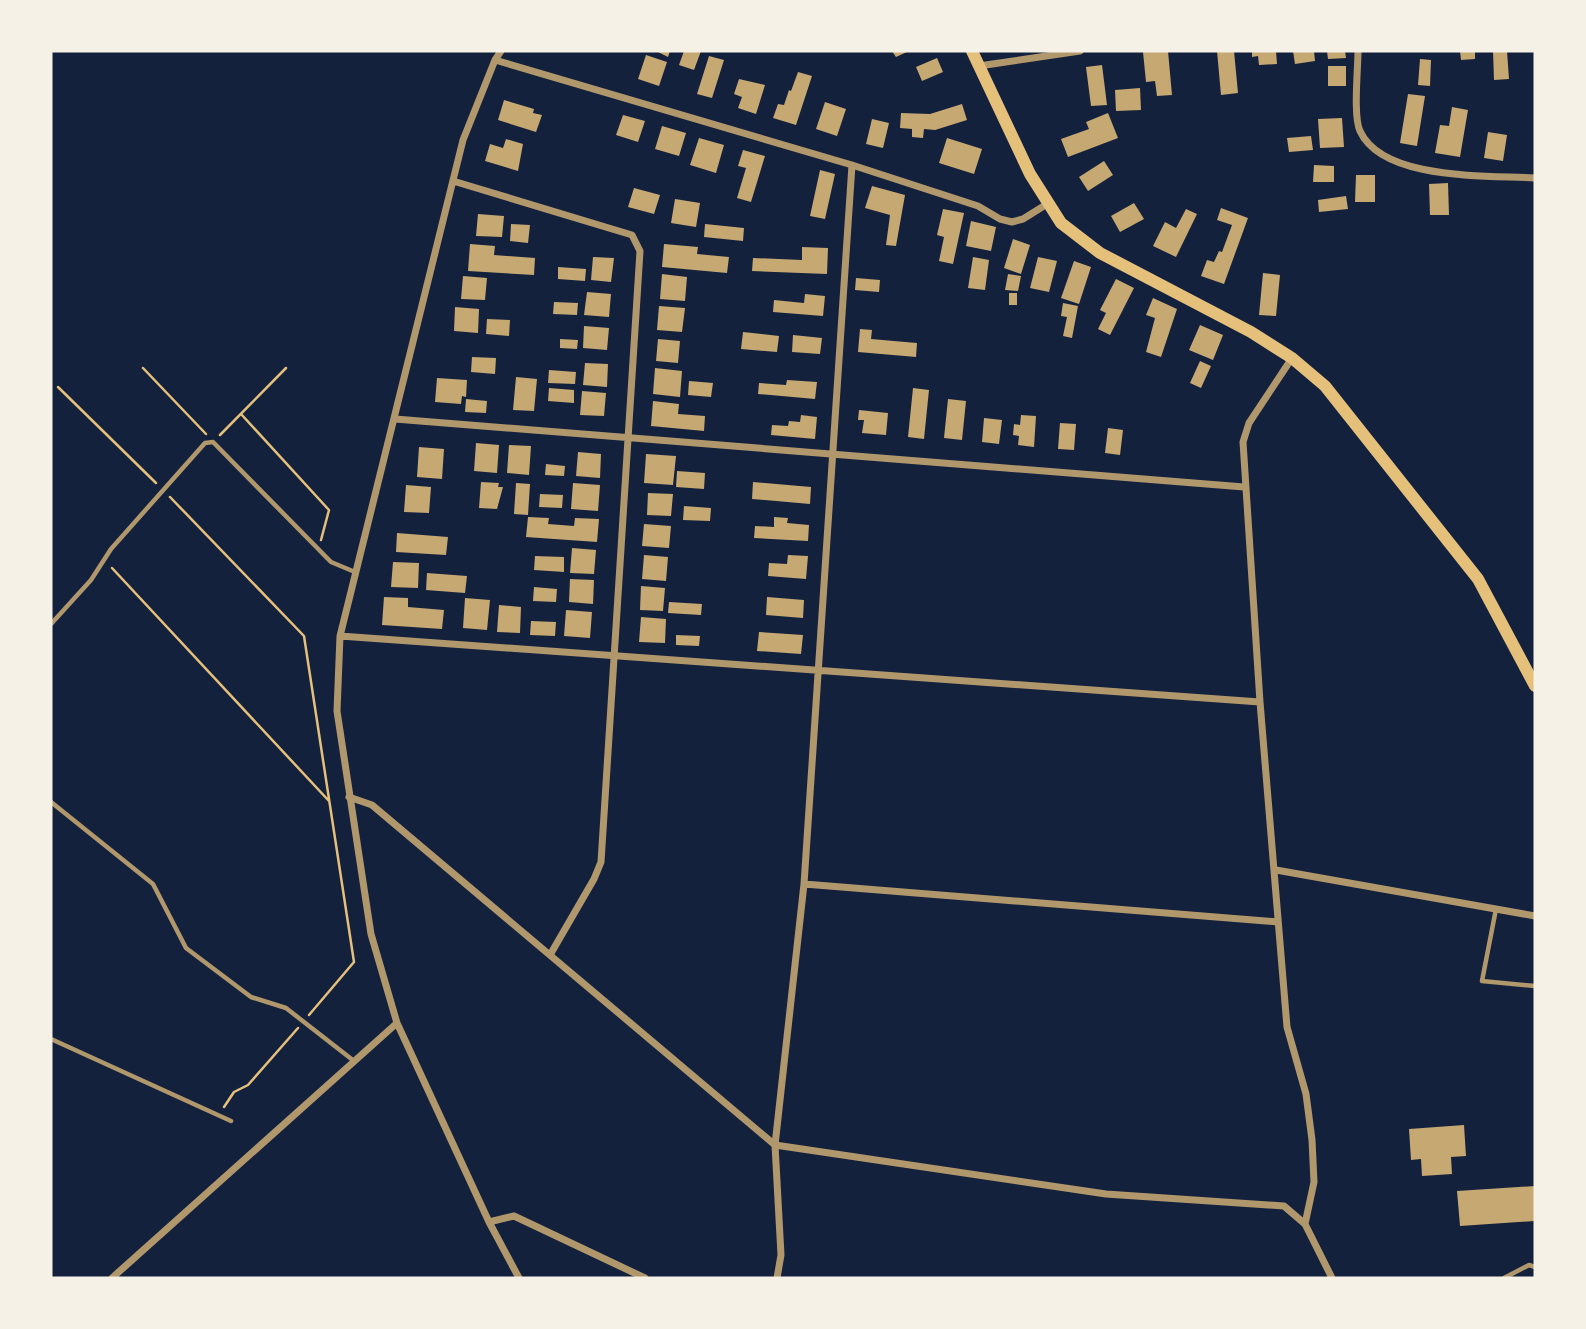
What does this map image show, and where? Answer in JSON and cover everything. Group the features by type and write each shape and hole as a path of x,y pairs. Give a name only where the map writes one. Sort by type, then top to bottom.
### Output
{"main road":[{"path":"972,51 1048,204 1061,223 1100,253 1251,332 1292,358 1325,386 1355,420 1478,579 1535,686"}],"street":[{"path":"501,51 463,140 340,636 337,711 372,934 397,1023 489,1222 519,1278"},
{"path":"979,65 1080,51"},
{"path":"1358,51 1359,129 1373,150 1390,161 1425,170 1535,178"},
{"path":"495,60 852,165 978,206 1012,222 1048,204"},
{"path":"777,1278 781,1255 775,1145 804,884 852,165"},
{"path":"453,181 632,236 640,251 601,862 550,955"},
{"path":"1292,358 1249,424 1243,442 1259,702 1276,870 1287,1027 1306,1094 1312,1140 1314,1182 1306,1224"},
{"path":"395,419 1244,487"},
{"path":"340,636 1259,702"},
{"path":"349,797 372,805 775,1145 1106,1194 1284,1206 1306,1224 1332,1278"},
{"path":"1276,870 1535,916"},
{"path":"804,884 1278,922"},
{"path":"112,1278 397,1023"},
{"path":"489,1222 514,1216 645,1278"}],"lane":[{"path":"51,624 205,443 213,442 331,562 356,572"},
{"path":"51,802 153,884 186,948 251,997 286,1007 354,1061"},
{"path":"1496,909 1482,981 1535,986"},
{"path":"51,1039 231,1121"},
{"path":"1504,1278 1529,1265 1535,1267"}],"path":[{"path":"143,368 213,442 286,368"},
{"path":"58,387 163,490 304,636 354,962 248,1085 234,1092 218,1115"},
{"path":"241,414 329,510 318,550"},
{"path":"104,559 329,801"}],"building":[{"path":"656,51 670,51 668,57"},
{"path":"684,51 701,51 694,70 679,65"},
{"path":"892,51 909,51 896,57"},
{"path":"1168,51 1172,95 1157,96 1155,81 1146,82 1143,52"},
{"path":"1217,51 1234,51 1238,93 1221,95"},
{"path":"1252,51 1276,51 1277,64 1259,65 1258,56 1252,57"},
{"path":"1293,51 1314,51 1315,61 1295,64"},
{"path":"1327,51 1345,51 1346,58 1328,59"},
{"path":"1460,51 1475,51 1475,59 1461,60"},
{"path":"1493,51 1507,51 1509,79 1494,80"},
{"path":"646,55 667,62 659,86 638,79"},
{"path":"709,56 724,60 712,98 697,94"},
{"path":"937,58 943,72 922,81 916,67"},
{"path":"1420,59 1431,60 1430,86 1418,85"},
{"path":"1102,65 1107,105 1091,106 1086,67"},
{"path":"1328,66 1346,66 1346,86 1328,86"},
{"path":"798,72 812,76 796,125 773,118 778,104 784,105"},
{"path":"739,79 765,85 756,114 738,108 742,97 734,94"},
{"path":"1140,88 1141,110 1116,111 1115,90"},
{"path":"1408,94 1425,96 1417,146 1400,143"},
{"path":"504,100 534,109 533,113 542,115 536,132 498,120"},
{"path":"825,102 846,109 837,136 816,129"},
{"path":"962,104 967,120 935,130 924,129 923,138 912,137 912,129 900,128 901,113 930,114"},
{"path":"1452,107 1468,110 1460,157 1435,153 1440,125 1449,126"},
{"path":"1108,113 1118,138 1068,157 1061,139 1089,129 1086,122"},
{"path":"623,115 645,121 638,142 616,135"},
{"path":"1342,118 1344,147 1320,148 1318,119"},
{"path":"872,119 889,123 883,148 866,144"},
{"path":"662,126 686,133 679,156 655,149"},
{"path":"1488,132 1507,135 1503,161 1484,158"},
{"path":"1311,136 1313,150 1289,152 1287,138"},
{"path":"699,138 724,145 716,173 690,165"},
{"path":"947,138 982,149 974,174 939,163"},
{"path":"506,139 523,144 518,171 485,161 490,144 503,148"},
{"path":"743,150 765,156 751,202 737,198 746,168 738,166"},
{"path":"1104,161 1113,175 1088,191 1079,177"},
{"path":"1314,165 1334,166 1334,182 1313,182"},
{"path":"820,170 835,174 825,219 810,216"},
{"path":"1356,175 1375,175 1375,202 1355,202"},
{"path":"1448,183 1449,215 1430,215 1429,184"},
{"path":"872,186 905,195 896,246 886,245 890,215 865,208"},
{"path":"634,188 660,195 654,214 628,207"},
{"path":"1346,196 1348,209 1319,212 1318,200"},
{"path":"675,199 700,203 696,227 671,223"},
{"path":"1134,203 1144,219 1120,232 1111,216"},
{"path":"1221,208 1248,218 1224,284 1201,276 1207,260 1214,262 1219,251 1222,252 1232,225 1217,220"},
{"path":"943,209 964,213 953,264 939,261 944,237 937,235"},
{"path":"1186,209 1197,214 1176,257 1153,246 1165,222 1176,228"},
{"path":"478,214 504,216 502,237 476,236"},
{"path":"971,221 996,227 991,251 966,246"},
{"path":"511,224 530,225 528,243 510,241"},
{"path":"705,224 744,228 743,241 704,237"},
{"path":"1013,239 1030,245 1021,274 1004,268"},
{"path":"470,244 495,246 494,255 535,258 534,275 468,271"},
{"path":"664,244 698,247 697,254 729,257 727,273 662,267"},
{"path":"802,247 828,248 827,274 752,271 753,258 802,260"},
{"path":"593,257 614,258 611,282 591,280"},
{"path":"973,257 989,260 985,290 968,288"},
{"path":"1038,257 1057,261 1049,292 1030,288"},
{"path":"1074,261 1091,267 1079,304 1061,298"},
{"path":"558,267 586,269 585,281 558,279"},
{"path":"1263,273 1280,275 1276,316 1259,315"},
{"path":"662,274 687,277 685,301 660,299"},
{"path":"1008,274 1021,276 1018,291 1005,290"},
{"path":"463,276 487,278 485,300 461,299"},
{"path":"856,278 880,280 879,292 855,290"},
{"path":"1116,279 1134,288 1110,335 1098,329 1106,313 1100,310"},
{"path":"587,292 611,294 609,317 584,315"},
{"path":"1009,293 1017,293 1017,305 1009,305"},
{"path":"805,294 825,296 823,316 773,312 774,300 804,303"},
{"path":"1153,298 1177,309 1161,357 1146,352 1155,318 1146,315"},
{"path":"554,302 578,303 577,315 553,314"},
{"path":"1063,303 1078,306 1072,338 1063,336 1067,317 1061,316"},
{"path":"659,306 685,308 682,332 657,330"},
{"path":"455,307 479,309 478,333 454,331"},
{"path":"487,319 510,320 509,336 486,334"},
{"path":"1200,325 1223,335 1213,360 1189,350"},
{"path":"584,326 609,328 607,350 583,348"},
{"path":"860,329 872,330 871,339 917,343 916,357 858,352"},
{"path":"743,332 779,336 777,352 741,349"},
{"path":"793,335 822,338 820,354 792,352"},
{"path":"560,339 578,340 577,349 560,348"},
{"path":"658,339 680,341 678,363 656,361"},
{"path":"472,357 496,358 495,374 471,372"},
{"path":"1200,361 1211,366 1201,388 1190,383"},
{"path":"585,363 608,364 607,387 583,385"},
{"path":"655,368 682,371 680,397 653,394"},
{"path":"549,370 576,372 575,384 548,383"},
{"path":"516,377 537,379 534,411 513,410"},
{"path":"437,378 467,380 466,397 462,396 461,404 435,402"},
{"path":"787,380 817,382 815,399 758,394 759,383 786,385"},
{"path":"689,381 713,383 711,397 688,395"},
{"path":"549,388 574,390 574,403 548,401"},
{"path":"913,388 929,390 924,439 908,437"},
{"path":"582,391 606,393 604,416 580,415"},
{"path":"466,399 487,401 486,413 465,412"},
{"path":"948,399 966,401 962,440 944,438"},
{"path":"653,401 679,404 678,414 705,416 704,431 651,426"},
{"path":"859,410 888,413 886,435 862,433 864,420 858,420"},
{"path":"801,415 817,417 815,439 771,435 772,425 788,426 789,421 800,422"},
{"path":"1021,415 1036,416 1034,447 1018,445 1019,436 1013,435 1014,424 1020,425"},
{"path":"984,418 1002,420 999,444 982,442"},
{"path":"1060,423 1076,424 1074,450 1058,449"},
{"path":"1108,428 1123,430 1120,455 1105,453"},
{"path":"476,443 499,445 497,473 474,471"},
{"path":"509,445 531,446 529,475 507,473"},
{"path":"419,447 444,449 442,479 417,477"},
{"path":"578,452 601,454 600,478 576,476"},
{"path":"646,454 676,456 673,485 644,483"},
{"path":"546,464 565,466 564,476 545,475"},
{"path":"677,471 705,473 704,489 676,487"},
{"path":"481,482 499,483 498,487 503,487 497,509 479,508"},
{"path":"753,482 811,487 810,504 752,499"},
{"path":"516,483 530,484 528,515 514,514"},
{"path":"573,483 600,485 598,511 571,509"},
{"path":"406,485 431,487 429,513 404,512"},
{"path":"648,493 673,494 671,516 647,515"},
{"path":"540,494 563,495 562,508 539,507"},
{"path":"684,506 711,508 710,521 683,520"},
{"path":"528,517 549,518 548,524 574,526 575,518 599,519 597,542 526,537"},
{"path":"774,517 788,518 787,523 809,525 808,541 754,538 755,526 774,527"},
{"path":"644,524 671,526 669,548 642,546"},
{"path":"397,533 448,537 446,555 396,552"},
{"path":"572,548 596,550 594,574 570,573"},
{"path":"644,555 668,557 666,581 642,579"},
{"path":"788,555 808,556 806,579 768,576 769,563 787,564"},
{"path":"535,556 564,557 564,572 534,570"},
{"path":"393,562 419,563 418,588 391,587"},
{"path":"427,573 467,576 465,593 426,590"},
{"path":"570,579 594,580 593,604 569,602"},
{"path":"641,586 665,588 663,611 640,610"},
{"path":"534,587 557,589 556,602 533,601"},
{"path":"384,597 408,598 408,607 444,610 442,629 382,625"},
{"path":"767,597 804,600 803,618 766,615"},
{"path":"465,598 490,600 487,630 463,628"},
{"path":"669,602 702,604 701,615 668,613"},
{"path":"499,605 521,607 520,633 497,632"},
{"path":"566,610 592,612 590,638 564,636"},
{"path":"641,617 666,619 665,643 639,642"},
{"path":"531,621 556,622 555,636 530,635"},
{"path":"759,632 803,635 801,654 757,651"},
{"path":"676,635 700,636 699,646 676,645"},
{"path":"1464,1125 1466,1156 1451,1157 1452,1174 1422,1176 1421,1159 1411,1160 1409,1129"},
{"path":"1535,1186 1535,1221 1460,1226 1457,1191"}]}
